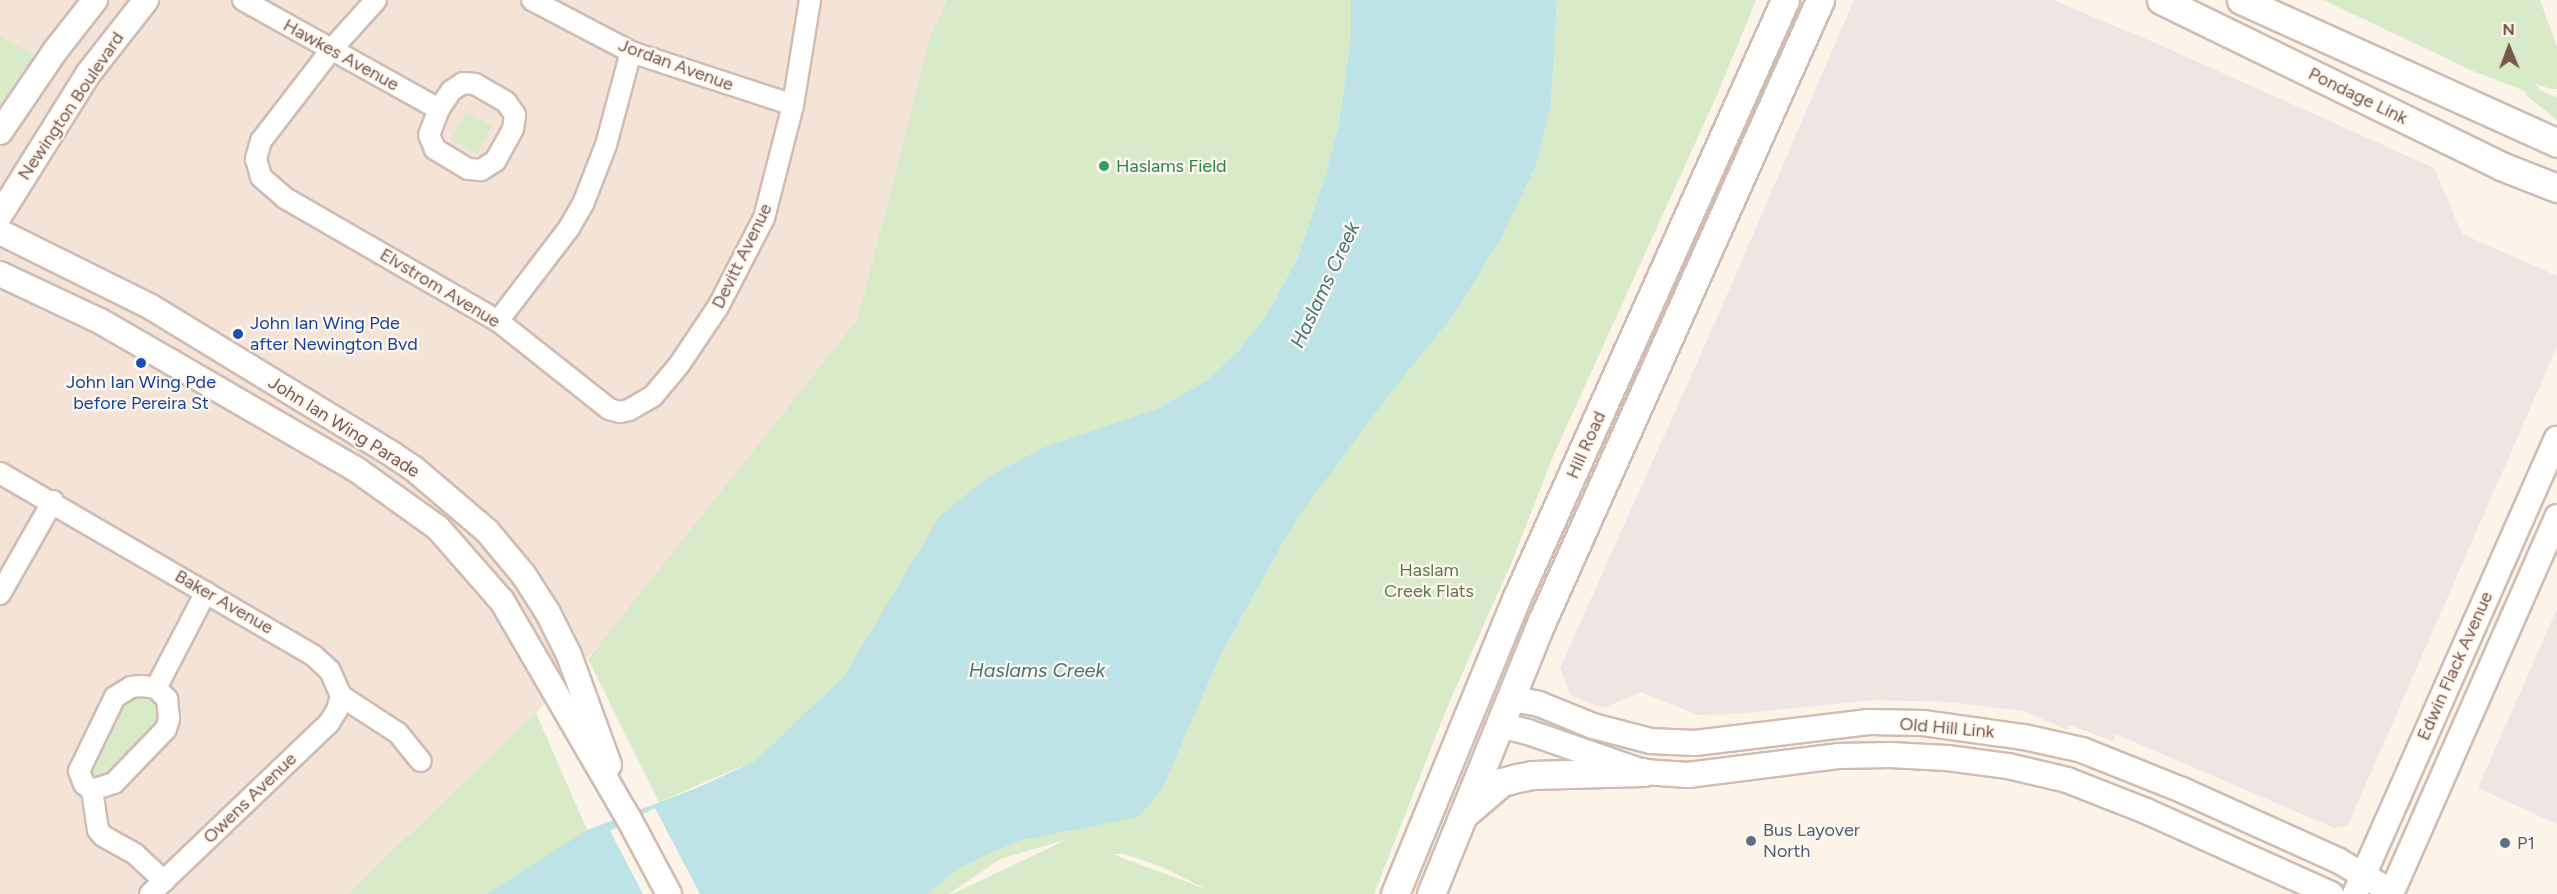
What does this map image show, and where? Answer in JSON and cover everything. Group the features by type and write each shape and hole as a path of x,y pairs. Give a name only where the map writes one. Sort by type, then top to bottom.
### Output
{"main road":[{"name":"Hill Road","path":"1395,894 1479,686 1785,0"},
{"name":"Hill Road","path":"1431,894 1542,621 1820,0"},
{"name":"Pondage Link","path":"2161,0 2501,166 2557,188"},
{"name":"Pondage Link","path":"2241,0 2557,143"},
{"name":"Old Hill Link","path":"1479,686 1512,699"},
{"name":"Old Hill Link","path":"1468,714 1500,725"},
{"path":"1462,816 1495,787 1518,778 1532,775 1643,772"}],"street":[{"path":"0,132 49,59 95,0"},
{"name":"Newington Boulevard","path":"0,227 88,74 146,0"},
{"name":"Hawkes Avenue","path":"243,0 439,109"},
{"path":"331,50 376,0"},
{"name":"Jordan Avenue","path":"532,0 631,52 793,105"},
{"name":"Devitt Avenue","path":"629,410 653,396 662,387 702,333 734,280 770,201 793,105 810,0"},
{"name":"Elvstrom Avenue","path":"331,50 261,141 256,159 261,177 285,198 498,321 609,409 629,410"},
{"path":"498,321 569,228 583,204 606,146 631,52"},
{"path":"468,82 506,102 513,110 515,123 495,161 485,169 475,171 435,149 432,144 429,130 439,109 457,85 468,82"},
{"name":"John Ian Wing Parade","path":"0,227 151,307 389,452 413,468 487,531 523,574 548,613 569,655 629,819"},
{"name":"John Ian Wing Parade","path":"0,274 100,321 171,362 357,470 438,528 501,601 629,819 669,894"},
{"name":"Edwin Flack Avenue","path":"2359,884 2557,439"},
{"name":"Baker Avenue","path":"0,473 53,501 312,655 330,671 341,696"},
{"path":"0,594 53,501"},
{"name":"Edwin Flack Avenue","path":"2391,893 2557,518"},
{"path":"156,688 206,592"},
{"path":"92,790 114,783 166,729 170,707 167,699 156,688 131,687 115,697 79,771 84,784 92,790 98,830 135,854 157,887"},
{"path":"341,696 399,733 421,761"},
{"name":"Owens Avenue","path":"157,887 329,723 337,711 341,696"},
{"name":"Old Hill Link","path":"1512,699 1539,705 1593,726 1650,741 1695,743 1869,722 1923,723 2024,736 2106,759 2359,884 2391,893"},
{"name":"Old Hill Link","path":"1500,725 1528,732 1643,772 1688,775 1838,756 1880,755 1947,758 2008,766 2067,780 2146,811 2331,894"}],"shaded area":[{"path":"0,0 949,0 904,213 819,408 536,713 347,894 0,894"},
{"path":"1854,0 2053,0 2160,45 2434,168 2462,234 2557,276 2557,347 2348,825 2334,828 2116,734 2113,741 2069,725 2067,730 2024,711 1950,702 1874,700 1736,714 1698,715 1641,692 1603,708 1570,695 1560,668 1717,318"},
{"path":"2557,609 2557,824 2478,788"}],"green space":[{"path":"947,0 1351,0 1351,35 1339,123 1324,180 1298,257 1266,316 1238,351 1209,379 1157,409 1047,446 845,675 756,760 659,802 588,659 858,319 929,40"},
{"name":"Haslam Creek Flats","path":"1557,0 1756,0 1717,95 1554,454 1513,559 1446,710 1374,894 952,894 1068,839 1000,859 949,894 928,894 960,867 1022,840 1073,828 1162,790 1220,656 1294,523 1389,395 1452,317 1500,240 1536,166 1551,105","holes":["1112,854 1124,854 1160,866 1208,890"]},
{"path":"2323,0 2540,0 2557,47 2557,89 2550,89 2535,83 2540,90 2557,98 2557,120 2527,96 2525,91 2473,71"},
{"path":"0,36 35,55 0,105"},
{"path":"466,112 492,126 477,154 451,140"},
{"path":"156,692 162,723 104,780 96,781 90,777 85,767 125,698"},
{"path":"536,713 587,830 486,894 347,894"}],"water":[{"name":"Haslams Creek","path":"1351,0 1557,0 1551,104 1536,166 1500,240 1452,317 1389,395 1294,523 1220,656 1162,790 1138,817 1022,840 960,867 928,894 486,894 587,830 704,785 756,760 845,675 940,516 988,477 1047,446 1157,409 1209,379 1238,351 1266,316 1298,257 1324,180 1339,123 1351,35"}],"pier":[{"path":"655,808 700,894 643,894 610,831"}],"place":[{"name":"Haslams Field","path":"1104,166"},
{"name":"John Ian Wing Pde after Newington Bvd","path":"238,334"},
{"name":"John Ian Wing Pde before Pereira St","path":"141,363"},
{"name":"Bus Layover North","path":"1751,841"},
{"name":"P1","path":"2505,843"}]}
